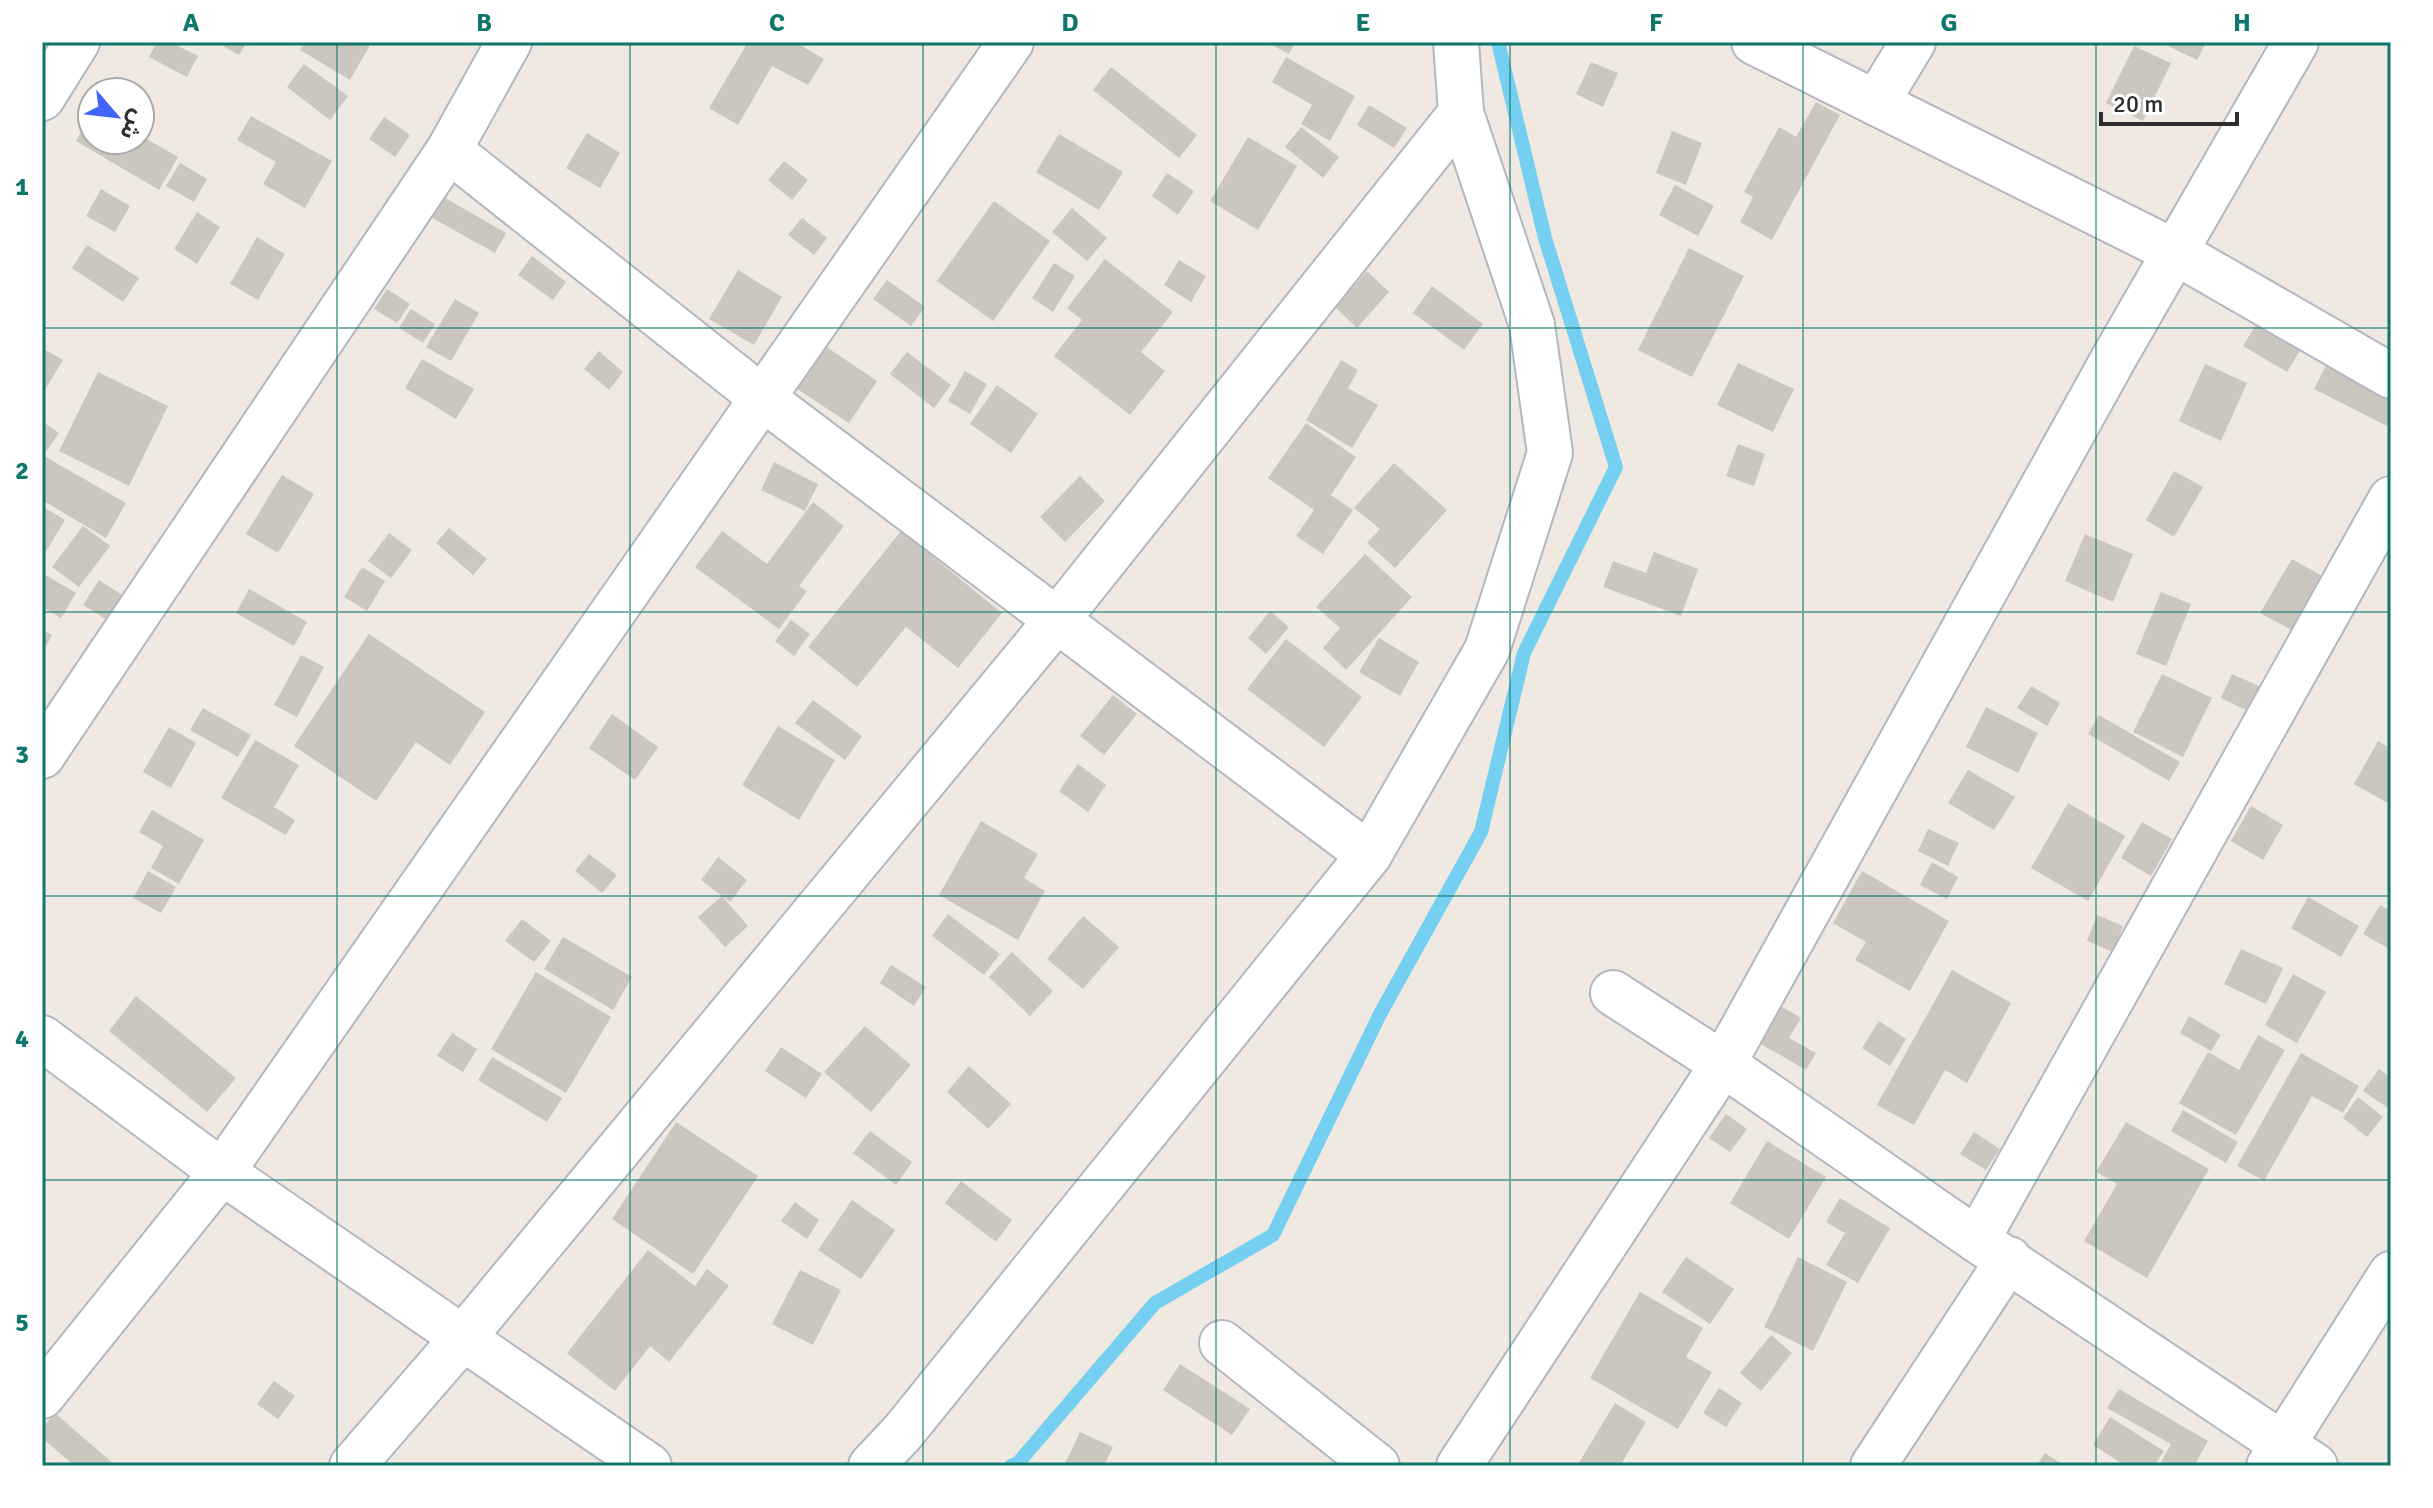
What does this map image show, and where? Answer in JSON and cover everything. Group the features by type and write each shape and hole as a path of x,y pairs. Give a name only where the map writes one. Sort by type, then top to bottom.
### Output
{"street":[{"path":"42,98 77,42"},
{"path":"42,756 449,150 509,42"},
{"path":"42,1396 222,1172 1011,42"},
{"path":"871,1466 913,1419 1369,855 1487,650 1550,453 1532,325 1461,113 1456,42"},
{"path":"1754,42 2177,253 2391,376"},
{"path":"1876,103 1913,42"},
{"path":"1459,1466 1723,1064 2115,356 2296,42"},
{"path":"352,1466 462,1339 1056,621 1461,113"},
{"path":"449,150 761,397 1369,855"},
{"path":"1873,1466 1993,1250 2391,499"},
{"path":"1613,993 1723,1064 1993,1250 2289,1459 2391,1274"},
{"path":"42,1038 222,1172 649,1466"},
{"path":"1222,1343 1377,1466"}],"building":[{"path":"157,42 170,42 198,56 187,77 149,57"},
{"path":"216,42 247,42 239,55"},
{"path":"305,42 372,42 350,80 300,50"},
{"path":"748,42 795,42 824,59 808,85 772,66 738,125 709,108"},
{"path":"1266,42 1295,42 1289,54"},
{"path":"2160,42 2206,42 2197,60"},
{"path":"2134,46 2171,63 2143,121 2106,103"},
{"path":"1286,57 1355,96 1330,141 1301,124 1312,105 1272,82"},
{"path":"1591,62 1618,73 1603,107 1576,94"},
{"path":"304,64 348,96 330,120 287,87"},
{"path":"1111,67 1197,135 1179,158 1093,90"},
{"path":"1816,102 1840,115 1772,240 1740,222 1753,197 1744,192 1779,127 1796,137"},
{"path":"1369,105 1407,128 1394,148 1357,125"},
{"path":"251,116 332,161 305,208 263,184 276,162 237,140"},
{"path":"384,117 410,135 395,157 369,139"},
{"path":"1301,127 1339,157 1323,178 1285,147"},
{"path":"1672,131 1702,143 1686,185 1656,173"},
{"path":"587,133 620,153 600,188 566,168"},
{"path":"1059,134 1123,172 1099,210 1036,172"},
{"path":"1248,137 1297,166 1258,230 1210,201"},
{"path":"156,144 178,157 159,190 101,156 156,156"},
{"path":"784,161 808,180 792,200 768,180"},
{"path":"180,163 207,179 194,202 166,186"},
{"path":"1167,173 1194,191 1178,215 1152,196"},
{"path":"1675,185 1714,206 1698,236 1659,215"},
{"path":"101,189 130,206 115,232 86,216"},
{"path":"440,195 506,233 495,253 429,216"},
{"path":"994,201 1050,241 993,321 937,281"},
{"path":"1072,208 1107,238 1087,261 1052,232"},
{"path":"197,212 220,227 197,264 174,249"},
{"path":"802,218 827,238 814,255 788,235"},
{"path":"257,237 285,254 258,300 230,284"},
{"path":"87,245 139,278 123,302 72,268"},
{"path":"1689,248 1744,276 1692,377 1638,350"},
{"path":"532,256 566,282 553,300 518,275"},
{"path":"1105,259 1173,312 1141,352 1165,371 1130,415 1054,356 1082,320 1067,308"},
{"path":"1179,260 1206,276 1191,302 1164,285"},
{"path":"1054,263 1075,276 1053,312 1032,298"},
{"path":"738,270 782,297 754,345 709,319"},
{"path":"1367,271 1389,292 1357,328 1335,307"},
{"path":"887,280 925,307 911,326 873,299"},
{"path":"1432,286 1483,324 1464,350 1413,313"},
{"path":"387,289 410,304 397,323 374,309"},
{"path":"455,299 479,313 451,361 426,347"},
{"path":"411,309 435,324 423,343 399,328"},
{"path":"2258,321 2302,347 2287,372 2243,346"},
{"path":"825,346 877,381 849,423 797,389"},
{"path":"42,348 63,360 42,395"},
{"path":"599,351 623,372 609,390 584,369"},
{"path":"907,352 951,385 934,408 890,374"},
{"path":"422,359 474,389 456,419 405,388"},
{"path":"1341,360 1358,370 1348,388 1378,405 1352,448 1306,420"},
{"path":"2329,360 2391,392 2391,428 2314,389"},
{"path":"1738,363 1794,389 1773,432 1717,405"},
{"path":"2205,364 2247,383 2221,441 2179,421"},
{"path":"965,371 987,384 970,414 948,401"},
{"path":"98,372 168,406 129,486 59,451"},
{"path":"997,385 1038,414 1011,453 970,424"},
{"path":"42,421 59,433 42,457"},
{"path":"1306,423 1356,457 1331,495 1353,510 1323,554 1296,536 1314,510 1268,478"},
{"path":"1738,444 1765,454 1754,486 1726,476"},
{"path":"44,456 126,503 106,538 42,500"},
{"path":"774,462 818,484 805,511 761,490"},
{"path":"1394,463 1447,510 1395,568 1367,543 1380,529 1354,508"},
{"path":"2174,471 2203,487 2174,537 2146,520"},
{"path":"282,475 314,494 278,553 246,534"},
{"path":"1080,476 1105,501 1065,542 1040,517"},
{"path":"813,502 844,526 799,586 807,591 779,629 695,567 722,531 767,564"},
{"path":"42,506 65,520 42,558"},
{"path":"83,526 110,546 79,587 52,567"},
{"path":"449,528 487,559 473,575 436,543"},
{"path":"901,531 1002,613 958,668 906,627 857,687 808,647"},
{"path":"389,533 412,550 391,578 368,561"},
{"path":"2085,534 2133,554 2113,602 2065,581"},
{"path":"1654,552 1698,569 1681,616 1603,587 1613,561 1646,573"},
{"path":"1365,554 1412,597 1346,670 1323,648 1340,628 1316,607"},
{"path":"2292,559 2322,576 2291,630 2260,613"},
{"path":"362,567 385,581 367,611 344,597"},
{"path":"42,573 76,593 61,618 42,607"},
{"path":"99,580 125,597 109,621 83,605"},
{"path":"249,589 307,622 294,646 236,613"},
{"path":"2161,592 2191,604 2166,666 2136,654"},
{"path":"1270,611 1289,627 1266,654 1248,638"},
{"path":"791,620 810,634 794,656 775,641"},
{"path":"42,630 52,635 42,654"},
{"path":"369,634 485,712 450,765 416,742 376,801 294,746"},
{"path":"1379,638 1419,662 1400,696 1359,672"},
{"path":"1286,639 1362,697 1324,747 1247,689"},
{"path":"301,655 324,667 297,717 274,705"},
{"path":"2162,674 2212,698 2183,757 2133,732"},
{"path":"2232,674 2261,687 2250,712 2221,698"},
{"path":"2031,686 2060,703 2047,726 2017,708"},
{"path":"1113,695 1137,714 1104,755 1080,736"},
{"path":"813,700 862,736 845,760 795,723"},
{"path":"1986,707 2038,733 2018,773 1966,747"},
{"path":"203,708 251,735 238,757 190,730"},
{"path":"612,714 658,747 635,780 589,748"},
{"path":"2099,715 2180,762 2169,781 2088,734"},
{"path":"778,726 835,760 799,820 742,785"},
{"path":"169,727 196,743 171,788 143,772"},
{"path":"255,740 299,765 274,807 295,820 286,835 221,798"},
{"path":"2378,741 2391,749 2391,805 2354,784"},
{"path":"1078,764 1106,785 1088,812 1059,791"},
{"path":"1968,770 2015,797 1994,830 1948,803"},
{"path":"2068,803 2125,836 2088,901 2031,868"},
{"path":"2251,806 2283,825 2263,860 2231,841"},
{"path":"152,810 204,840 179,884 151,868 163,846 139,832"},
{"path":"981,821 1038,854 1024,878 1045,891 1018,940 939,895"},
{"path":"2142,822 2172,839 2151,876 2121,858"},
{"path":"1928,829 1959,843 1948,866 1918,851"},
{"path":"589,854 617,875 602,893 575,871"},
{"path":"718,857 747,880 730,902 701,880"},
{"path":"1932,862 1958,877 1947,899 1920,885"},
{"path":"148,871 176,887 161,913 133,898"},
{"path":"1862,871 1949,921 1910,991 1855,960 1866,942 1833,923"},
{"path":"722,896 748,926 725,947 698,917"},
{"path":"2308,897 2359,926 2341,957 2291,928"},
{"path":"2380,905 2391,911 2389,949 2363,934"},
{"path":"948,914 1000,954 984,975 932,936"},
{"path":"2097,915 2123,926 2113,952 2087,941"},
{"path":"1083,916 1119,947 1083,989 1047,959"},
{"path":"522,919 551,941 534,962 505,941"},
{"path":"563,937 632,977 613,1010 544,969"},
{"path":"2241,949 2283,968 2266,1004 2224,984"},
{"path":"1012,952 1053,991 1030,1016 989,977"},
{"path":"891,965 926,987 914,1006 880,983"},
{"path":"1952,970 2011,1003 1967,1083 1945,1070 1914,1125 1877,1105"},
{"path":"536,972 611,1017 566,1093 491,1049"},
{"path":"2293,974 2326,992 2297,1043 2265,1025"},
{"path":"136,996 236,1078 207,1112 109,1031"},
{"path":"1769,999 1801,1018 1789,1038 1816,1053 1806,1070 1747,1036"},
{"path":"2189,1016 2221,1035 2211,1051 2180,1033"},
{"path":"1879,1021 1906,1039 1890,1066 1862,1048"},
{"path":"865,1026 911,1065 871,1112 824,1072"},
{"path":"452,1033 477,1049 463,1072 437,1056"},
{"path":"2258,1035 2285,1050 2236,1135 2179,1103 2208,1052 2239,1070"},
{"path":"781,1047 822,1074 806,1098 765,1071"},
{"path":"2301,1053 2359,1086 2343,1113 2312,1096 2264,1181 2237,1166"},
{"path":"492,1057 562,1098 547,1122 478,1080"},
{"path":"969,1066 1011,1104 988,1129 947,1092"},
{"path":"2379,1069 2391,1078 2391,1103 2388,1108 2363,1091"},
{"path":"2358,1097 2383,1117 2367,1137 2343,1118"},
{"path":"2183,1110 2238,1142 2226,1163 2171,1131"},
{"path":"1726,1114 1747,1129 1730,1152 1709,1138"},
{"path":"676,1122 758,1176 693,1274 612,1219"},
{"path":"2126,1122 2209,1169 2147,1278 2084,1241 2117,1184 2096,1172"},
{"path":"870,1131 912,1162 896,1185 853,1153"},
{"path":"1974,1132 2000,1149 1986,1170 1960,1154"},
{"path":"1767,1141 1826,1177 1789,1239 1730,1203"},
{"path":"961,1181 1012,1220 996,1242 945,1203"},
{"path":"1840,1198 1890,1228 1858,1283 1826,1265 1845,1233 1826,1222"},
{"path":"852,1200 895,1230 861,1279 818,1250"},
{"path":"795,1202 819,1220 807,1239 781,1221"},
{"path":"648,1250 695,1286 707,1269 729,1286 669,1362 650,1346 615,1391 567,1353"},
{"path":"1686,1257 1734,1289 1710,1324 1662,1292"},
{"path":"1798,1257 1847,1282 1813,1351 1764,1327"},
{"path":"800,1270 841,1290 813,1345 772,1324"},
{"path":"1640,1292 1703,1328 1686,1357 1712,1372 1678,1429 1590,1378"},
{"path":"1771,1335 1792,1353 1761,1391 1740,1373"},
{"path":"1180,1364 1250,1409 1232,1435 1163,1390"},
{"path":"274,1381 295,1396 278,1419 257,1404"},
{"path":"1719,1388 1742,1403 1726,1427 1703,1413"},
{"path":"2119,1389 2208,1441 2194,1466 2159,1466 2171,1444 2107,1408"},
{"path":"1615,1403 1646,1422 1620,1466 1577,1466"},
{"path":"55,1413 116,1466 75,1466 42,1438 42,1428"},
{"path":"2110,1417 2164,1451 2154,1466 2126,1466 2093,1445"},
{"path":"1080,1432 1113,1447 1104,1466 1064,1466"},
{"path":"2045,1453 2065,1466 2036,1466"}],"waterway":[{"path":"1011,1466 1018,1463 1155,1303 1273,1235 1380,1014 1481,832 1524,653 1616,467 1545,238 1498,42"}]}
